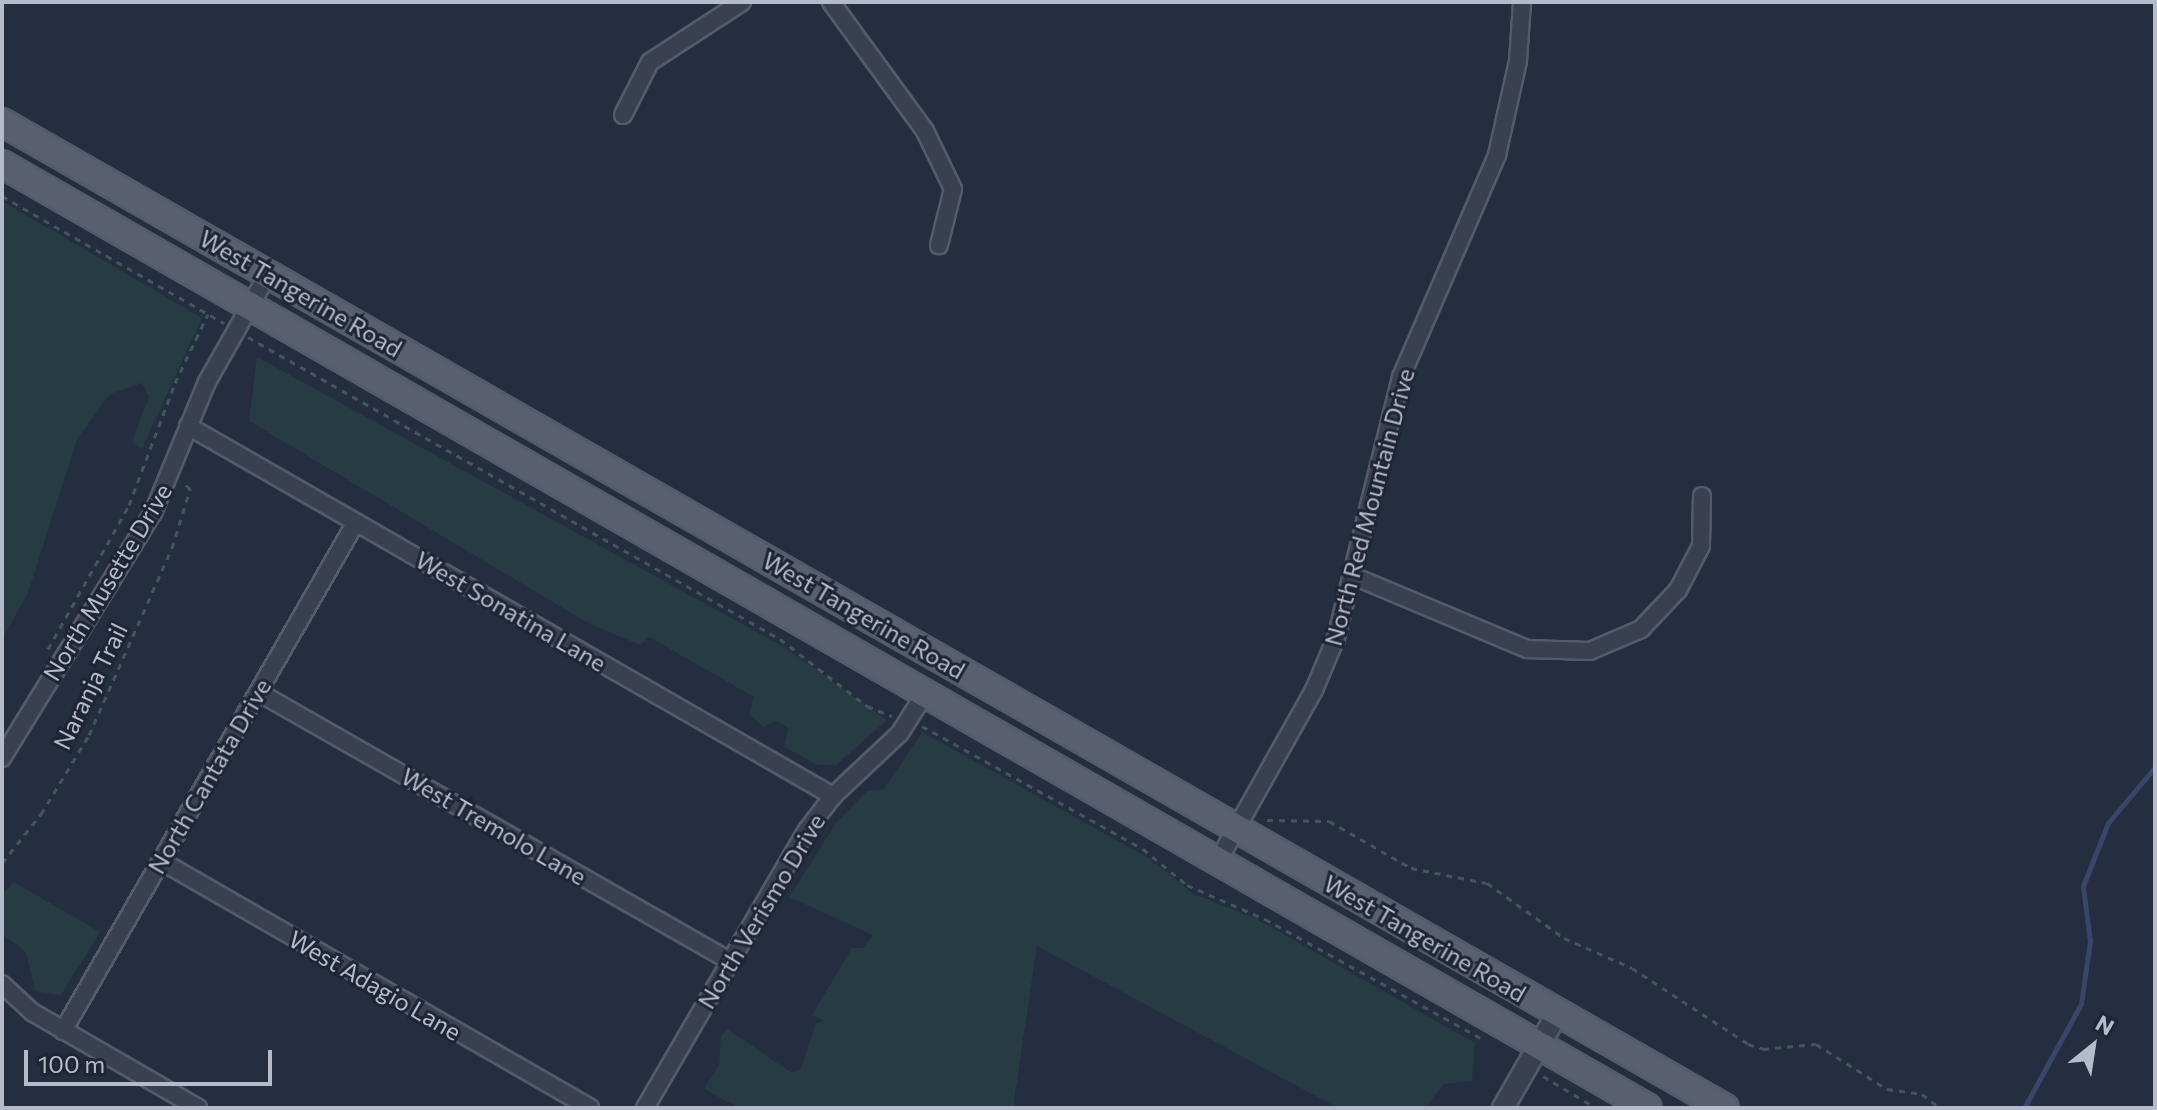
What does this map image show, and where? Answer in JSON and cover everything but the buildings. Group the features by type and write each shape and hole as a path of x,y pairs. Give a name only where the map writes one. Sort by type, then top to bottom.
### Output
{"main road":[{"name":"West Tangerine Road","path":"2,122 1240,822 1557,1014 1725,1108"},
{"name":"West Tangerine Road","path":"2,164 1218,861 1533,1056 1648,1108"}],"street":[{"path":"623,115 650,62 742,2"},
{"path":"831,2 925,131 953,189 939,245"},
{"name":"North Red Mountain Drive","path":"1218,861 1323,671 1353,576 1401,377 1497,155 1518,61 1522,2"},
{"name":"North Musette Drive","path":"2,758 153,513 188,426 235,330 268,274"},
{"name":"West Sonatina Lane","path":"188,426 833,796"},
{"path":"1353,576 1527,649 1590,651 1641,629 1678,590 1701,546 1702,496"},
{"name":"North Cantata Drive","path":"63,1031 356,522"},
{"name":"West Tremolo Lane","path":"258,692 730,961"},
{"name":"North Verismo Drive","path":"645,1108 730,961 833,796 900,733 926,692"},
{"name":"West Adagio Lane","path":"161,861 590,1108"},
{"path":"2,984 63,1031 198,1108"},
{"path":"1503,1108 1557,1014"}],"path":[{"path":"2,196 780,639 867,706 893,717"},
{"path":"41,661 129,505 175,383 208,314"},
{"name":"Naranja Trail","path":"2,863 66,777 138,631 190,489 172,470"},
{"path":"922,726 1143,849 1187,885 1265,919 1492,1043"},
{"path":"1240,822 1324,820 1411,868 1487,883 1564,938 1643,975 1748,1044 1763,1049 1816,1044 1887,1089 1922,1094 1940,1108"},
{"path":"1533,1056 1596,1108"}],"shaded area":[{"path":"2,201 202,318 142,449 132,442 149,397 142,383 110,394 77,439 28,593 2,639"},
{"path":"257,357 784,647 887,720 836,765 818,765 784,747 788,728 776,721 763,727 749,714 754,697 649,637 640,645 590,624 249,421"},
{"path":"922,732 1147,857 1194,894 1255,918 1475,1043 1472,1081 1444,1084 1425,1108 1338,1108 1037,946 1013,1108 739,1108 704,1089 719,1064 721,1036 727,1029 792,1073 801,1069 816,1023 824,1021 812,1015 852,948 863,948 873,935 789,897 836,823 867,791 884,789"},
{"path":"14,882 100,932 61,995 35,991 26,952 2,934 2,895"}],"waterway":[{"path":"2024,1108 2081,1004 2090,941 2083,886 2108,823 2155,767"}]}
